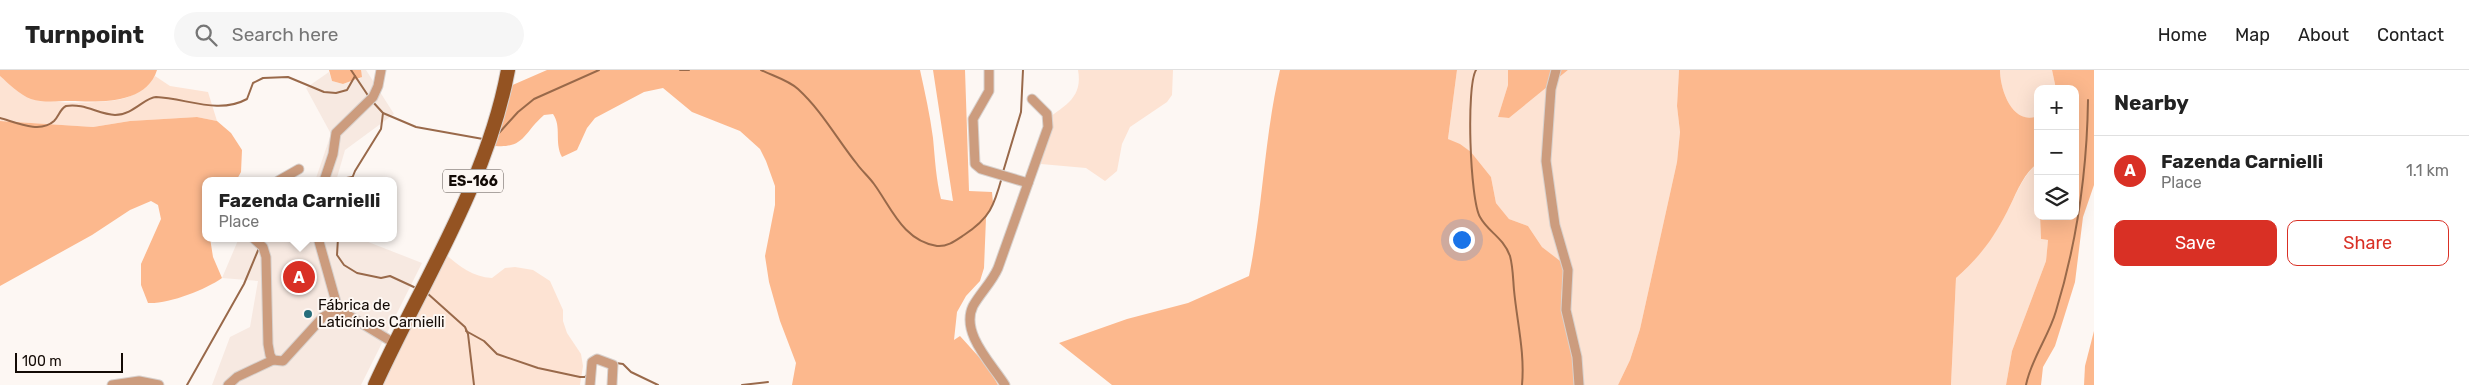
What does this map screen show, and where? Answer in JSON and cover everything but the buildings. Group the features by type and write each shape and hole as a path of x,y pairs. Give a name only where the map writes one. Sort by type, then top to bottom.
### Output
{"main road":[{"name":"ES-166","path":"375,385 394,343 460,216 500,106 508,70"}],"street":[{"path":"325,177 333,154 336,133 371,99 378,86 380,70"},
{"path":"989,70 989,91 973,119 975,164 981,169 1028,184"},
{"path":"1556,70 1552,89 1546,161 1555,226 1568,265 1566,310 1577,357 1579,385"},
{"path":"1005,385 972,333 970,319 974,306 992,281 998,268 1049,121 1047,114 1032,99"},
{"path":"285,177 298,169"},
{"path":"257,242 266,252 268,344 273,360"},
{"path":"319,242 338,309 394,343"},
{"path":"228,385 237,377 273,360 283,360 322,317 338,309"},
{"path":"590,385 592,364 595,359 613,365 612,385"},
{"path":"112,385 139,381 159,385"}],"shaded area":[{"path":"0,70 157,70 143,90 120,99 94,102 31,99 19,92 0,76"},
{"path":"329,70 361,70 362,77 343,84 332,81"},
{"path":"361,70 366,70 394,114 345,150 337,177 316,177 331,134 306,88 329,72 332,81 343,84 361,78"},
{"path":"547,70 920,70 933,138 941,199 953,201 933,70 965,70 969,191 992,192 993,203 986,218 984,268 980,281 966,296 957,312 954,340 960,336 988,367 998,385 792,385 796,363 780,321 769,282 765,256 775,205 775,186 760,149 740,131 692,112 663,88 644,92 595,118 587,128 577,150 562,157 558,146 556,119 553,114 544,115 516,143 509,146 488,145 506,88"},
{"path":"1078,70 1173,70 1172,95 1167,102 1130,127 1122,144 1117,171 1105,181 1086,168 1041,164 1047,119 1075,94 1079,79"},
{"path":"1280,70 1457,70 1448,139 1460,144 1471,152 1491,177 1496,203 1509,219 1528,226 1542,247 1564,264 1561,301 1563,317 1573,345 1574,385 1112,385 1059,343 1127,319 1188,303 1249,276 1258,224 1270,121"},
{"path":"1457,70 1508,70 1508,85 1498,117 1509,118 1568,70 1679,70 1677,106 1680,132 1677,162 1640,329 1630,360 1618,385 1574,385 1575,376 1561,301 1563,264 1542,247 1528,226 1509,219 1496,203 1491,177 1471,152 1448,139"},
{"path":"1508,70 1568,70 1509,118 1498,117 1508,85"},
{"path":"1679,70 2000,70 2002,87 2009,104 2021,116 2034,117 2034,166 2024,179 1991,239 1972,263 1956,278 1951,385 1618,385 1630,360 1640,329 1677,162 1680,132 1677,106"},
{"path":"2000,70 2052,70 2055,85 2034,85 2034,117 2029,118 2021,116 2009,104 2002,87"},
{"path":"2052,70 2094,70 2094,185 2083,217 2075,282 2055,346 2043,367 2041,385 2006,385 2012,351 2046,261 2048,240 2041,239 2040,220 2079,220 2079,85 2055,85"},
{"path":"0,76 17,88 38,98 58,102 79,103 113,101 128,97 143,88 155,76 170,86 208,92 217,121 197,117 130,121 93,127 0,121"},
{"path":"197,117 217,121 231,133 242,150 241,172 238,177 202,177 202,242 211,242 213,257 222,278 187,295 157,303 148,303 141,285 141,264 161,219 158,205 151,201 130,210 92,235 0,286 0,121 93,127 130,121"},
{"path":"2033,167 2034,220 2040,220 2041,239 2048,240 2046,261 2012,351 2006,385 1951,385 1956,278 1986,246"},
{"path":"237,242 368,242 422,263 361,385 212,385 230,337 250,327 258,281 222,278"},
{"path":"441,250 458,265 484,277 492,278 505,268 515,267 533,270 550,281 563,310 563,321 567,333 581,354 583,366 580,385 372,385"},
{"path":"2094,331 2094,385 2084,385 2085,366"}],"waterway":[{"path":"351,70 369,97"},
{"path":"499,133 518,112 534,99 599,70"},
{"path":"680,70 689,70"},
{"path":"761,70 790,83 807,98 874,184 899,222 915,237 925,243 937,246 948,245 973,229 990,210 1002,177"},
{"path":"1003,172 1021,112 1023,70"},
{"path":"1476,70 1473,80 1470,119 1474,189 1480,217 1487,227 1500,239 1510,256 1522,349 1522,385"},
{"path":"0,118 27,126 42,127 54,121 66,106 85,107 115,115 127,112 156,97 213,106 225,106 247,99 253,83 263,78 288,77 324,92 336,93 347,90 355,76"},
{"path":"2026,385 2028,375 2053,320 2070,259 2086,154 2088,100"},
{"path":"353,177 381,129 383,113 372,101"},
{"path":"383,113 416,127 483,139"},
{"path":"338,242 337,255 344,265 357,273 381,278 390,276 416,288"},
{"path":"187,385 244,284 259,248"},
{"path":"427,293 465,327 468,334 474,385"},
{"path":"466,331 484,341 497,354 538,368 580,377 585,377 588,374"},
{"path":"616,363 623,364 631,372 658,385"},
{"path":"742,385 768,382"}],"place":[{"name":"Fazenda Carnielli","path":"299,277"},
{"name":"Fábrica de Laticínios Carnielli","path":"308,314"}]}
